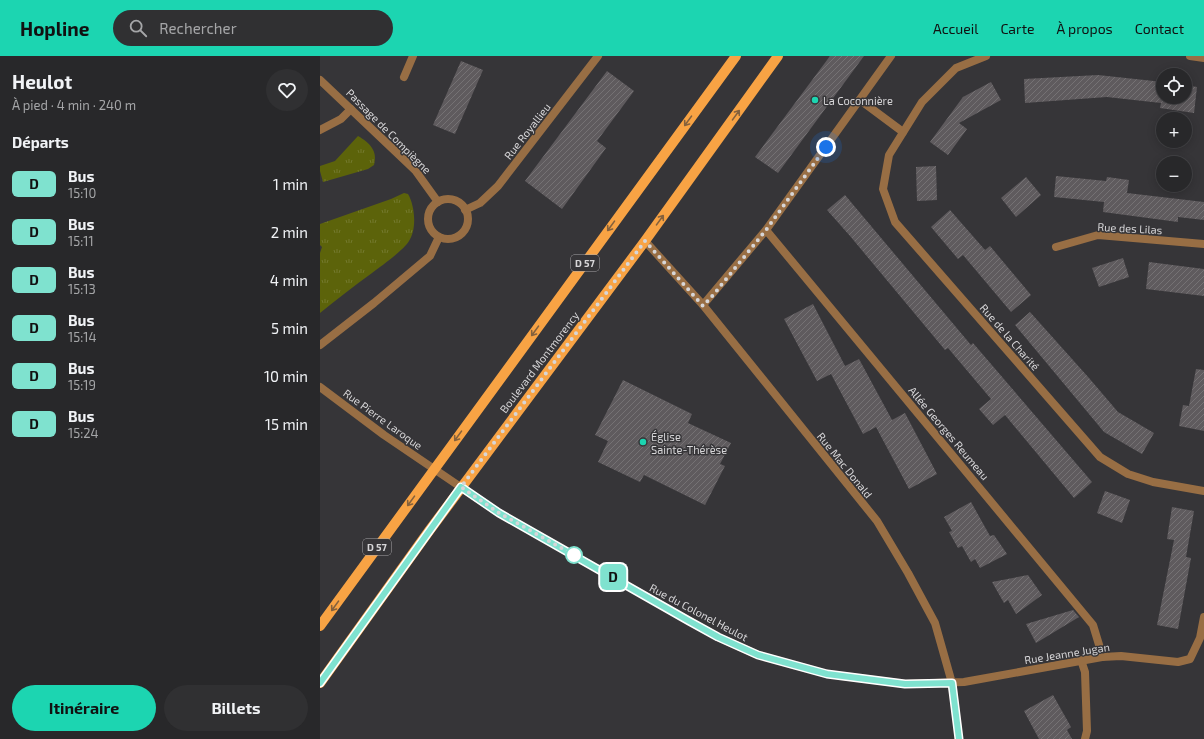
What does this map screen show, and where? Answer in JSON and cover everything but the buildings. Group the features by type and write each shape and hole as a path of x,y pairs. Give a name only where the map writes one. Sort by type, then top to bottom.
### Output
{"main road":[{"name":"Boulevard Montmorency","path":"320,626 736,56"},
{"name":"Boulevard Montmorency","path":"320,684 461,487 645,241 778,56"}],"street":[{"path":"404,77 412,56"},
{"name":"Rue Royallieu","path":"465,210 480,203 498,186 598,56"},
{"path":"703,306 766,230 891,56"},
{"name":"Rue de la Charité","path":"986,56 956,68 922,102 889,155 883,189 895,222 1100,457 1128,474 1153,482 1204,491"},
{"path":"1190,56 1204,58"},
{"name":"Passage de Compiègne","path":"320,80 415,170 438,202"},
{"path":"860,100 903,132"},
{"path":"320,130 341,119 351,109"},
{"path":"444,200 454,200 465,210 467,214 467,222 462,233 450,239 439,237 431,229 428,219 430,210 438,202 444,200"},
{"name":"Allée Georges Reumeau","path":"766,230 1093,625 1102,657"},
{"name":"Rue des Lilas","path":"1056,247 1098,235 1204,244"},
{"path":"320,345 374,303 430,256 439,237"},
{"name":"Rue Mac Donald","path":"645,241 703,306 877,521 908,573 934,623 952,683 959,739"},
{"name":"Rue Pierre Laroque","path":"320,387 384,435 461,487"},
{"name":"Rue du Colonel Heulot","path":"461,487 499,513 694,624 718,637 758,655 827,674 905,684 952,683"},
{"name":"Rue Jeanne Jugan","path":"952,683 1102,657 1121,656 1178,662 1190,659 1200,638 1204,617"},
{"path":"1081,660 1085,678 1087,731 1085,739"}],"green space":[{"path":"358,136 372,148 375,156 374,165 368,169 323,182 320,166 335,161"},
{"path":"404,193 408,194 414,211 412,236 409,241 392,258 320,313 320,253 322,247 320,245 320,224"}],"bus line":[{"name":"D","path":"320,683 461,487 499,513 689,621 718,637 758,655 827,674 905,684 952,683 959,739"}],"place":[{"name":"La Coconnière","path":"815,100"},
{"name":"Église Sainte-Thérèse","path":"643,442"}],"route":[{"path":"574,555 499,513 461,487 645,241 703,306 766,230 826,147"}]}
